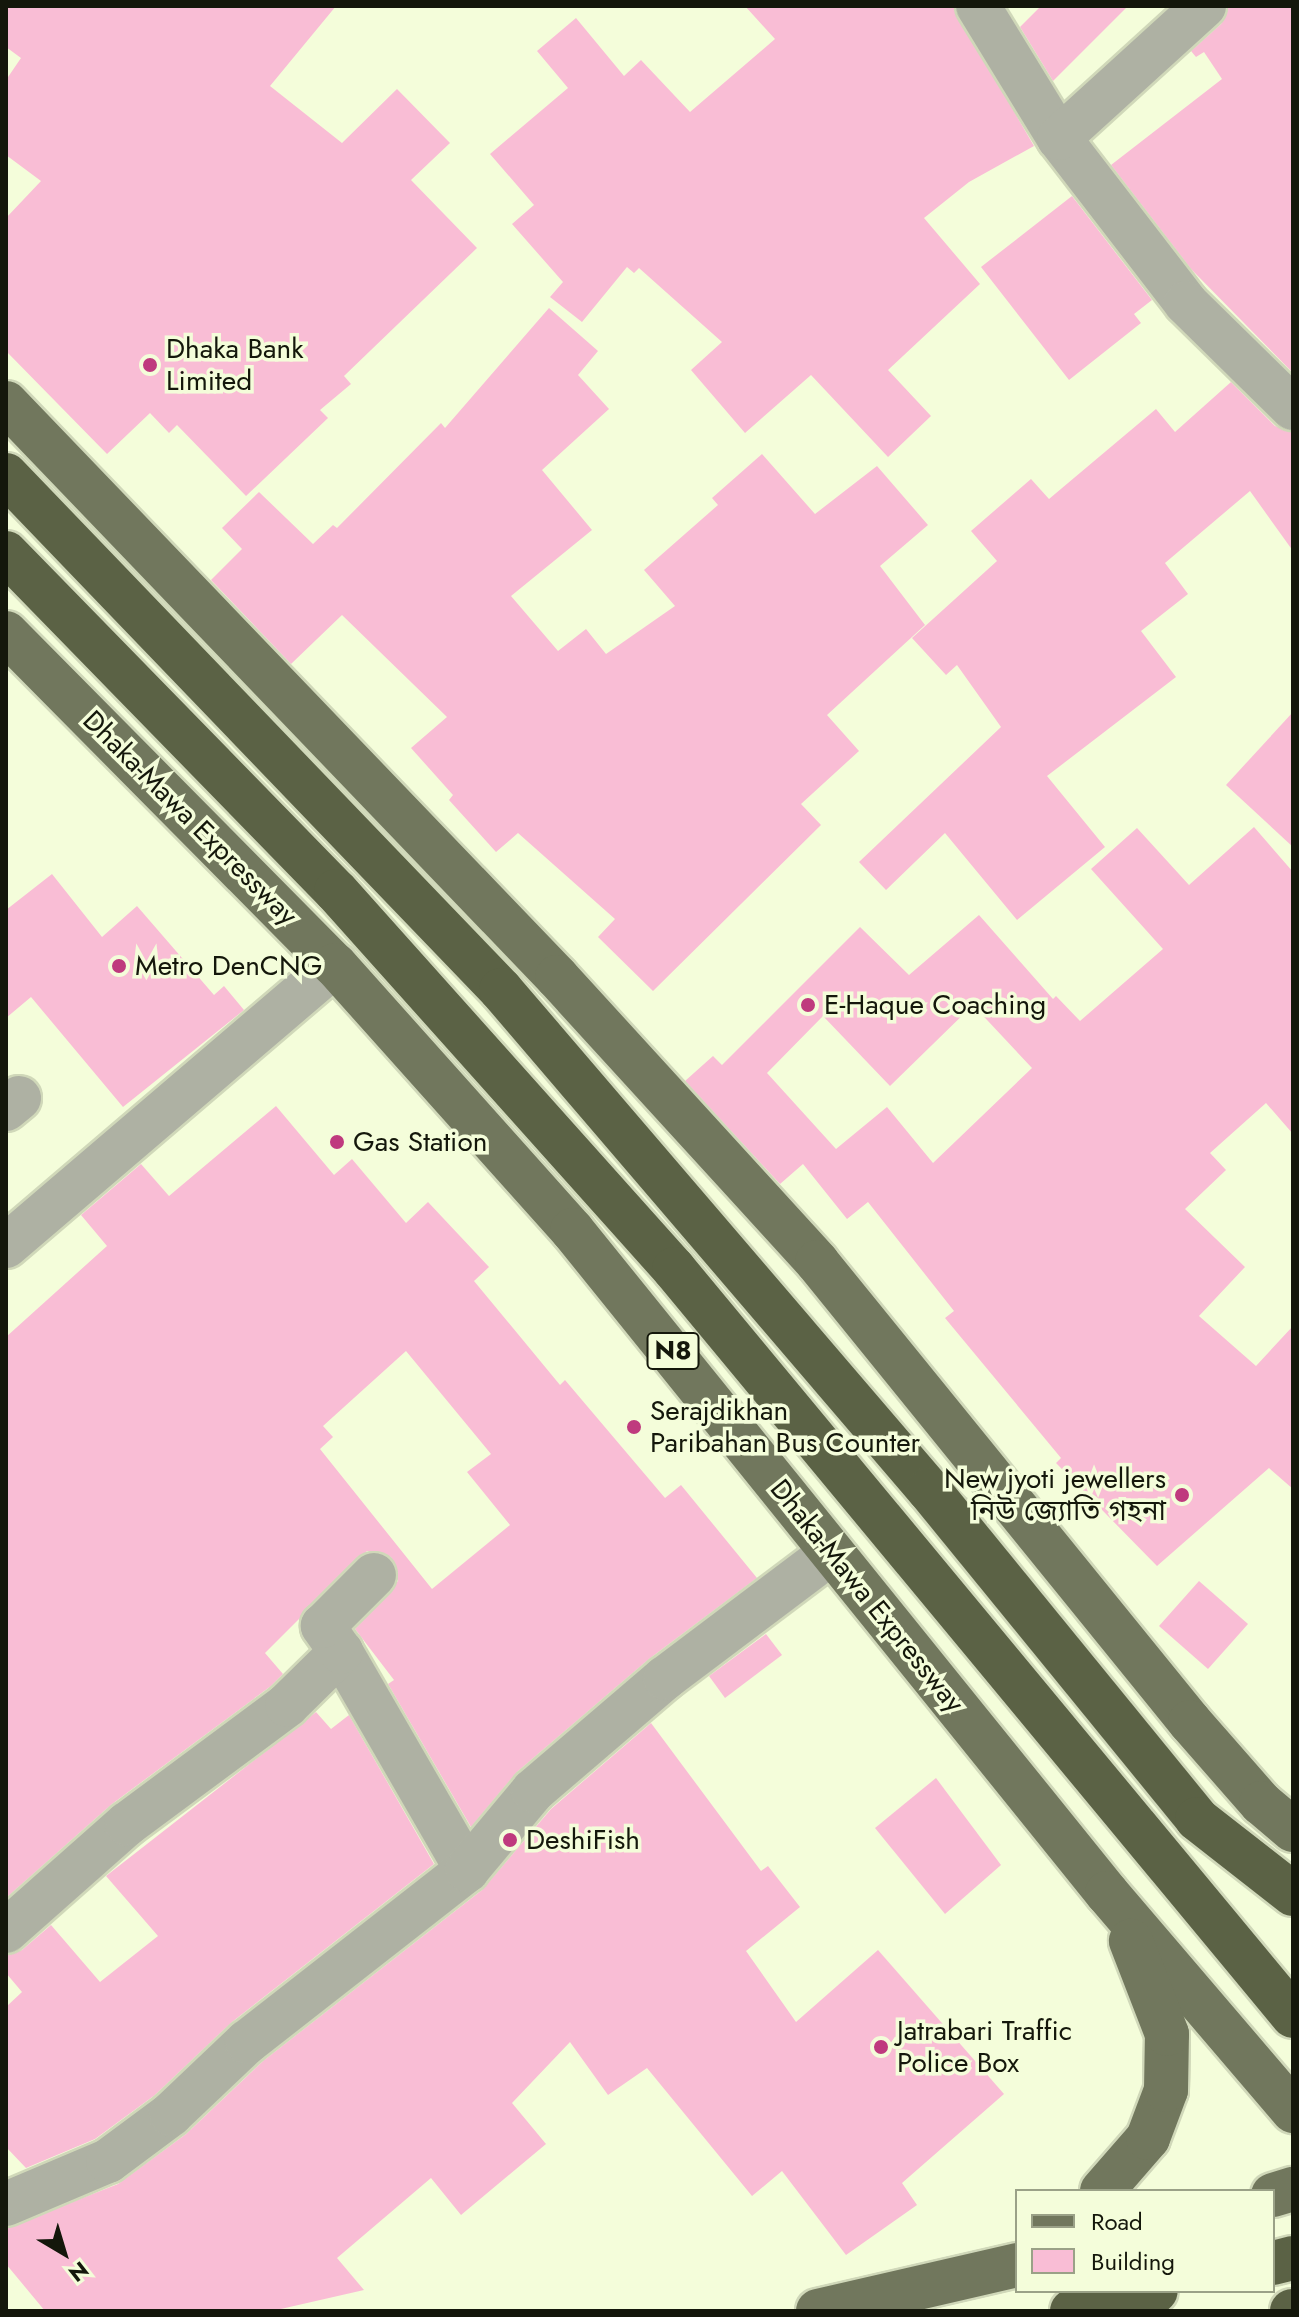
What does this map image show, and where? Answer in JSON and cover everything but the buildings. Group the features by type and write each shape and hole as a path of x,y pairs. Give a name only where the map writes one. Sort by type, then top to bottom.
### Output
{"highway":[{"path":"6,475 501,990 929,1490 1197,1819 1293,1894"},
{"path":"6,553 336,891 674,1269 1293,2016"},
{"path":"1072,2311 1148,2293"}],"main road":[{"path":"6,403 557,977 817,1262 1190,1722 1261,1803 1293,1830"},
{"name":"Dhaka-Mawa Expressway","path":"6,633 335,965 630,1296 831,1553 1107,1893 1293,2111"},
{"path":"1104,2189 1148,2138 1166,2090 1167,2034 1144,1969 1107,1893"},
{"path":"974,2276 1015,2253"},
{"path":"818,2311 1015,2266"}],"street":[{"path":"978,6 1059,138 1186,303 1293,408"},
{"path":"1059,138 1204,6"},
{"path":"6,1246 335,965"},
{"path":"6,2204 108,2161 171,2114 247,2042 467,1870 533,1791 665,1678 831,1553"},
{"path":"374,1575 323,1626 467,1870"},
{"path":"6,1931 127,1824 287,1705 341,1652"}],"place":[{"name":"Dhaka Bank Limited","path":"150,365"},
{"name":"Metro DenCNG","path":"119,966"},
{"name":"E-Haque Coaching","path":"808,1005"},
{"name":"Gas Station","path":"337,1142"},
{"name":"Serajdikhan Paribahan Bus Counter","path":"634,1427"},
{"name":"New jyoti jewellers নিউ জ্যোতি গহনা","path":"1182,1495"},
{"name":"DeshiFish","path":"510,1840"},
{"name":"Jatrabari Traffic Police Box","path":"881,2047"}]}
